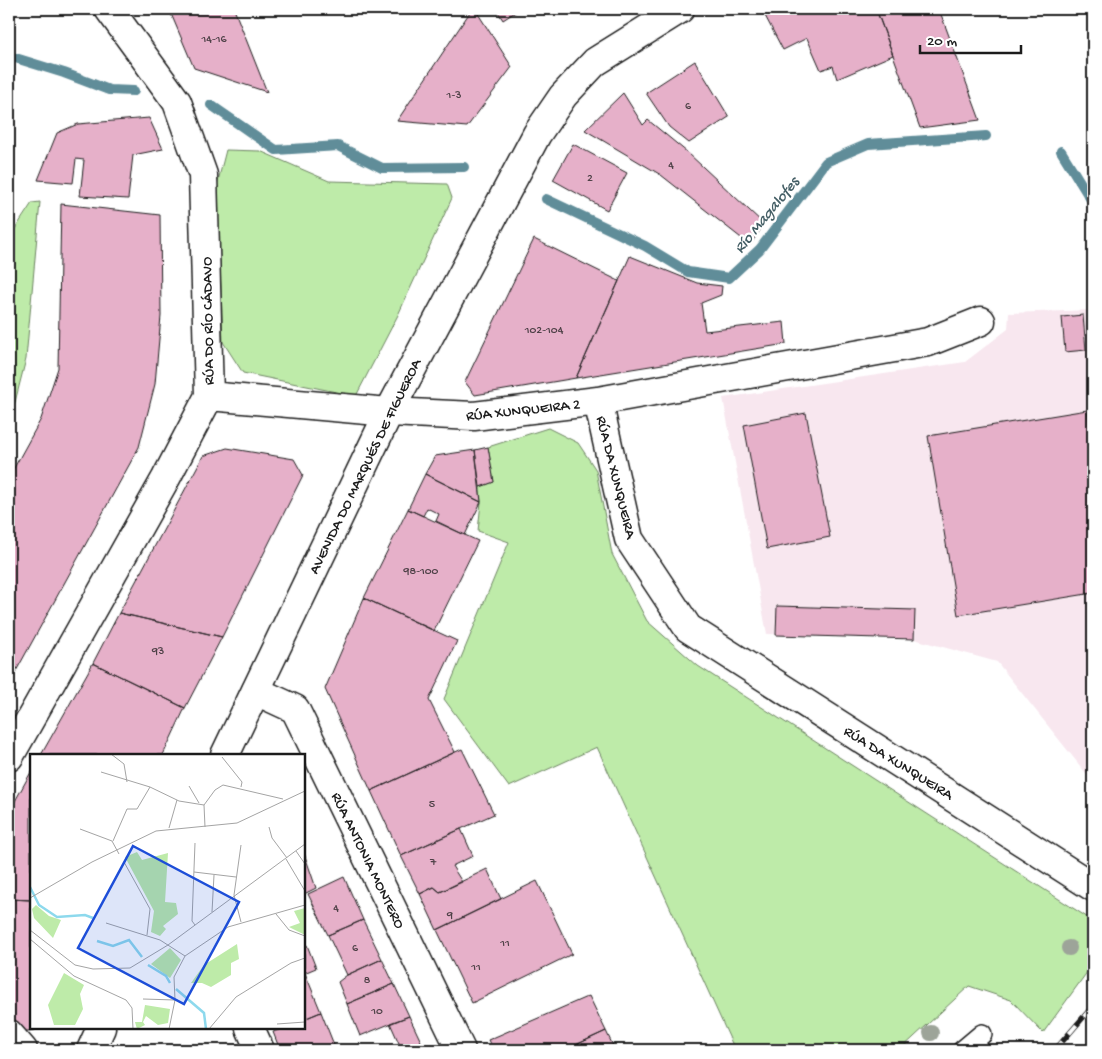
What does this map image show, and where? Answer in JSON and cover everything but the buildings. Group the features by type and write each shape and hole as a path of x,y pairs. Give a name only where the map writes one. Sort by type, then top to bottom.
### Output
{"street":[{"name":"RÚA DO RÍO CÁDAVO","path":"9,757 166,478 209,396 203,175 177,102 110,9"},
{"name":"AVENIDA DO MARQUÉS DE FIGUEROA","path":"225,754 389,412 537,134 563,96 595,62 680,9"},
{"name":"RÚA DA XUNQUEIRA","path":"981,322 928,342 598,401 629,538 688,628 1093,887"},
{"name":"RÚA XUNQUEIRA 2","path":"209,396 389,412 474,416 598,401"},
{"name":"RÚA ANTONIA MONTERO","path":"256,691 295,709 461,1050"},
{"path":"91,1050 101,1029"},
{"path":"250,1029 260,1050"},
{"path":"9,1034 23,1050"}],"lane":[{"path":"963,1050 982,1034"}],"shaded area":[{"path":"1093,310 1093,782 997,662 914,639 767,634 723,398 965,362 1008,329 1009,313"}],"green space":[{"path":"226,150 260,151 329,181 447,184 452,198 398,315 356,396 243,373 223,342 217,185"},
{"path":"40,202 26,359 15,402 9,413 9,231 15,229 32,203"},
{"path":"548,428 578,443 596,470 612,554 647,621 698,666 1093,921 1093,964 1043,1033 1011,1000 969,986 900,1050 735,1050 597,747 509,787 444,699 509,542 478,531 481,502 480,487 494,482 488,447"}],"waterway":[{"name":"Río Magalofes","path":"9,56 64,73 109,90 134,91"},
{"name":"Río Magalofes","path":"211,105 276,150 338,146 382,168 464,167"},
{"name":"Río Magalofes","path":"546,199 645,246 688,272 729,278 760,249 826,162 868,144 986,136"},
{"name":"Río Magalofes","path":"1061,151 1093,203"}],"railway":[{"path":"1055,1050 1093,1006"}]}
